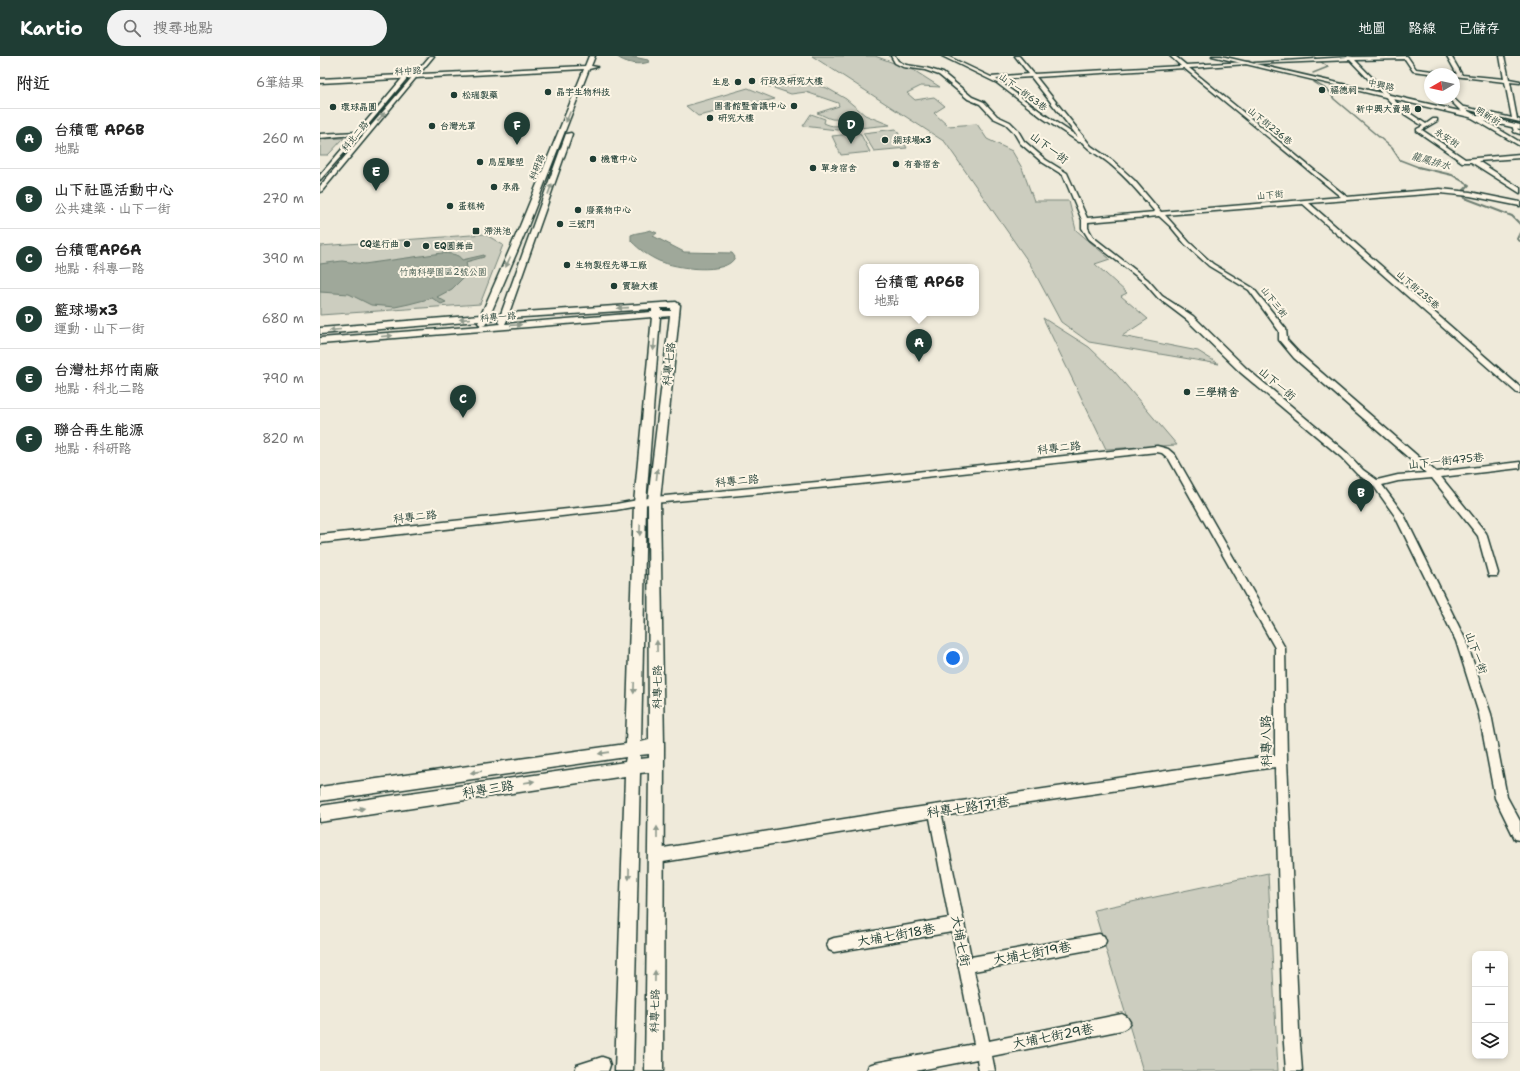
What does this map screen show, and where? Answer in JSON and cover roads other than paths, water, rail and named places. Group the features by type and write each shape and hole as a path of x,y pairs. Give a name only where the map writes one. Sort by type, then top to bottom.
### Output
{"street":[{"name":"科北二路","path":"320,190 432,56"},
{"name":"科研路","path":"500,326 572,125 590,69 592,56"},
{"name":"科研路","path":"480,328 590,69 598,56"},
{"name":"山下一街","path":"893,56 896,62 905,66 926,69 941,74 970,98 982,103 995,116 1008,123 1022,142 1044,161 1066,174 1085,220 1085,228 1091,238 1146,281 1160,297 1190,318 1243,370 1344,455 1360,472 1376,483 1399,515 1461,641 1485,714 1501,798 1520,834"},
{"name":"山下一街63巷","path":"944,56 999,82 1046,118 1089,147"},
{"name":"山下三街","path":"1017,56 1089,147 1111,162 1132,181 1187,243 1211,265 1251,290 1283,331 1283,340 1297,356 1434,475 1446,488 1484,535 1493,573"},
{"name":"山下街236巷","path":"1172,56 1345,198"},
{"name":"中興路","path":"1215,56 1466,112 1518,126"},
{"name":"中興路","path":"1226,56 1466,112 1518,126"},
{"path":"1449,56 1456,68"},
{"path":"1502,56 1518,126 1511,138"},
{"path":"990,78 1371,57 1406,57 1415,70 1424,71"},
{"name":"永安街","path":"1350,58 1400,109 1426,126 1419,130 1464,161 1472,160 1520,191"},
{"name":"科北二路","path":"320,178 415,66"},
{"name":"科中路","path":"320,81 590,69"},
{"path":"1460,75 1520,82"},
{"name":"科中路","path":"320,84 405,78"},
{"name":"明新街","path":"1457,104 1466,112 1520,144"},
{"path":"1426,126 1435,120"},
{"path":"320,136 368,133"},
{"path":"1472,160 1520,156"},
{"path":"1513,186 1520,186"},
{"name":"山下街","path":"1085,220 1440,191 1470,194 1520,204"},
{"name":"山下街235巷","path":"1304,202 1520,392"},
{"name":"科專一路","path":"320,331 504,316 675,309"},
{"name":"科專七路","path":"654,1071 657,746 654,500 675,309"},
{"name":"科專一路","path":"320,341 480,328 657,310"},
{"name":"科專七路","path":"624,1071 640,503 657,310"},
{"name":"科專二路","path":"320,539 609,508 654,500 850,482 1157,449"},
{"name":"科專八路","path":"1157,449 1165,451 1172,457 1280,648 1280,760 1294,1071"},
{"name":"山下一街475巷","path":"1376,483 1398,478 1520,465"},
{"name":"科專三路","path":"320,794 657,746"},
{"name":"科專七路171巷","path":"657,856 935,811 1280,760"},
{"name":"科專三路","path":"320,814 656,764"},
{"name":"大埔七街","path":"935,811 987,1071"},
{"name":"大埔七街18巷","path":"834,946 958,924"},
{"name":"大埔七街19巷","path":"966,965 1099,941"},
{"name":"大埔七街29巷","path":"875,1071 1122,1022"},
{"path":"583,1071 602,1065"}],"waterway":[{"name":"龍鳳排水","path":"1313,56 1328,67 1313,73"},
{"name":"龍鳳排水","path":"1314,82 1329,91 1334,99 1392,148 1400,160 1419,167"},
{"name":"龍鳳排水","path":"1419,167 1452,175 1469,185 1462,192 1465,198 1512,216 1520,224"},
{"name":"龍鳳排水","path":"1520,233 1517,239 1520,241"}],"place":[{"name":"行政及研究大樓","path":"752,81"},
{"name":"生息","path":"738,82"},
{"name":"福德祠","path":"1322,90"},
{"name":"晶宇生物科技","path":"548,92"},
{"name":"松瑞製藥","path":"454,95"},
{"name":"圖書館暨會議中心","path":"794,106"},
{"name":"環球晶圓","path":"333,107"},
{"name":"新中興大賣場","path":"1418,109"},
{"name":"研究大樓","path":"710,118"},
{"name":"台灣光罩","path":"432,126"},
{"name":"網球場x3","path":"885,140"},
{"name":"籃球場x3","path":"851,144"},
{"name":"聯合再生能源","path":"517,145"},
{"name":"機電中心","path":"593,159"},
{"name":"鳥屋雕塑","path":"480,162"},
{"name":"有眷宿舍","path":"896,164"},
{"name":"單身宿舍","path":"813,168"},
{"name":"承鼎","path":"494,187"},
{"name":"台灣杜邦竹南廠","path":"376,191"},
{"name":"蛋糕椅","path":"450,206"},
{"name":"廢棄物中心","path":"578,210"},
{"name":"三號門","path":"560,224"},
{"name":"滯洪池","path":"476,231"},
{"name":"CQ進行曲","path":"407,244"},
{"name":"EQ圓舞曲","path":"426,246"},
{"name":"生物製程先導工廠","path":"567,265"},
{"name":"實驗大樓","path":"614,286"},
{"name":"台積電 AP6B","path":"919,362"},
{"name":"三學精舍","path":"1187,392"},
{"name":"台積電AP6A","path":"463,418"},
{"name":"山下社區活動中心","path":"1361,512"}],"park label":[{"name":"竹南科學園區2號公園","path":"443,272"}]}
